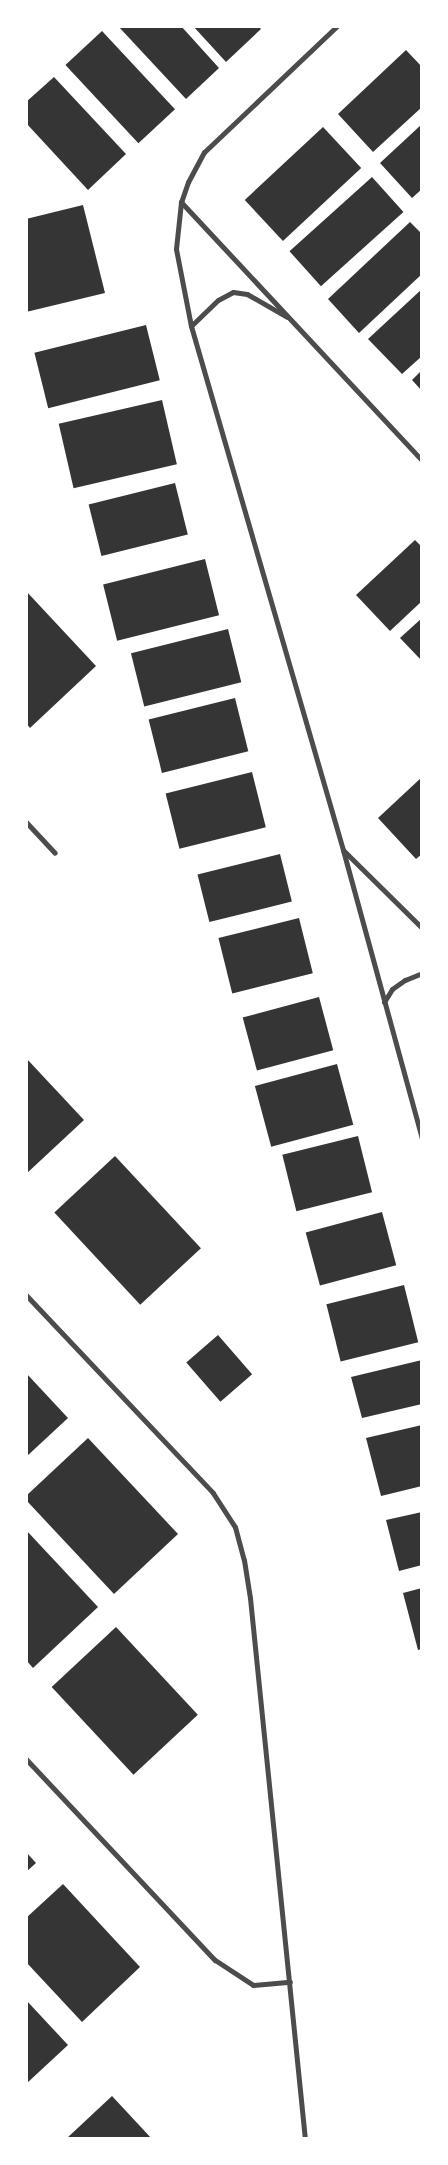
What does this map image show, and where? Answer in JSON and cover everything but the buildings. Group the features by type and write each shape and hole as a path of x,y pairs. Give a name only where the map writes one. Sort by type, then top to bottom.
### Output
{"street":[{"path":"337,26 204,152 188,182 181,202 176,248 191,326 342,850 422,1138"},
{"path":"181,202 422,460"},
{"path":"191,326 218,300 233,292 247,294 293,320"},
{"path":"26,822 55,853"},
{"path":"342,850 422,928"},
{"path":"384,1002 392,989 405,980 422,973"},
{"path":"26,1295 213,1493 235,1527 244,1560 250,1598 305,2139"},
{"path":"26,1759 215,1960 253,1985 290,1982"}]}
